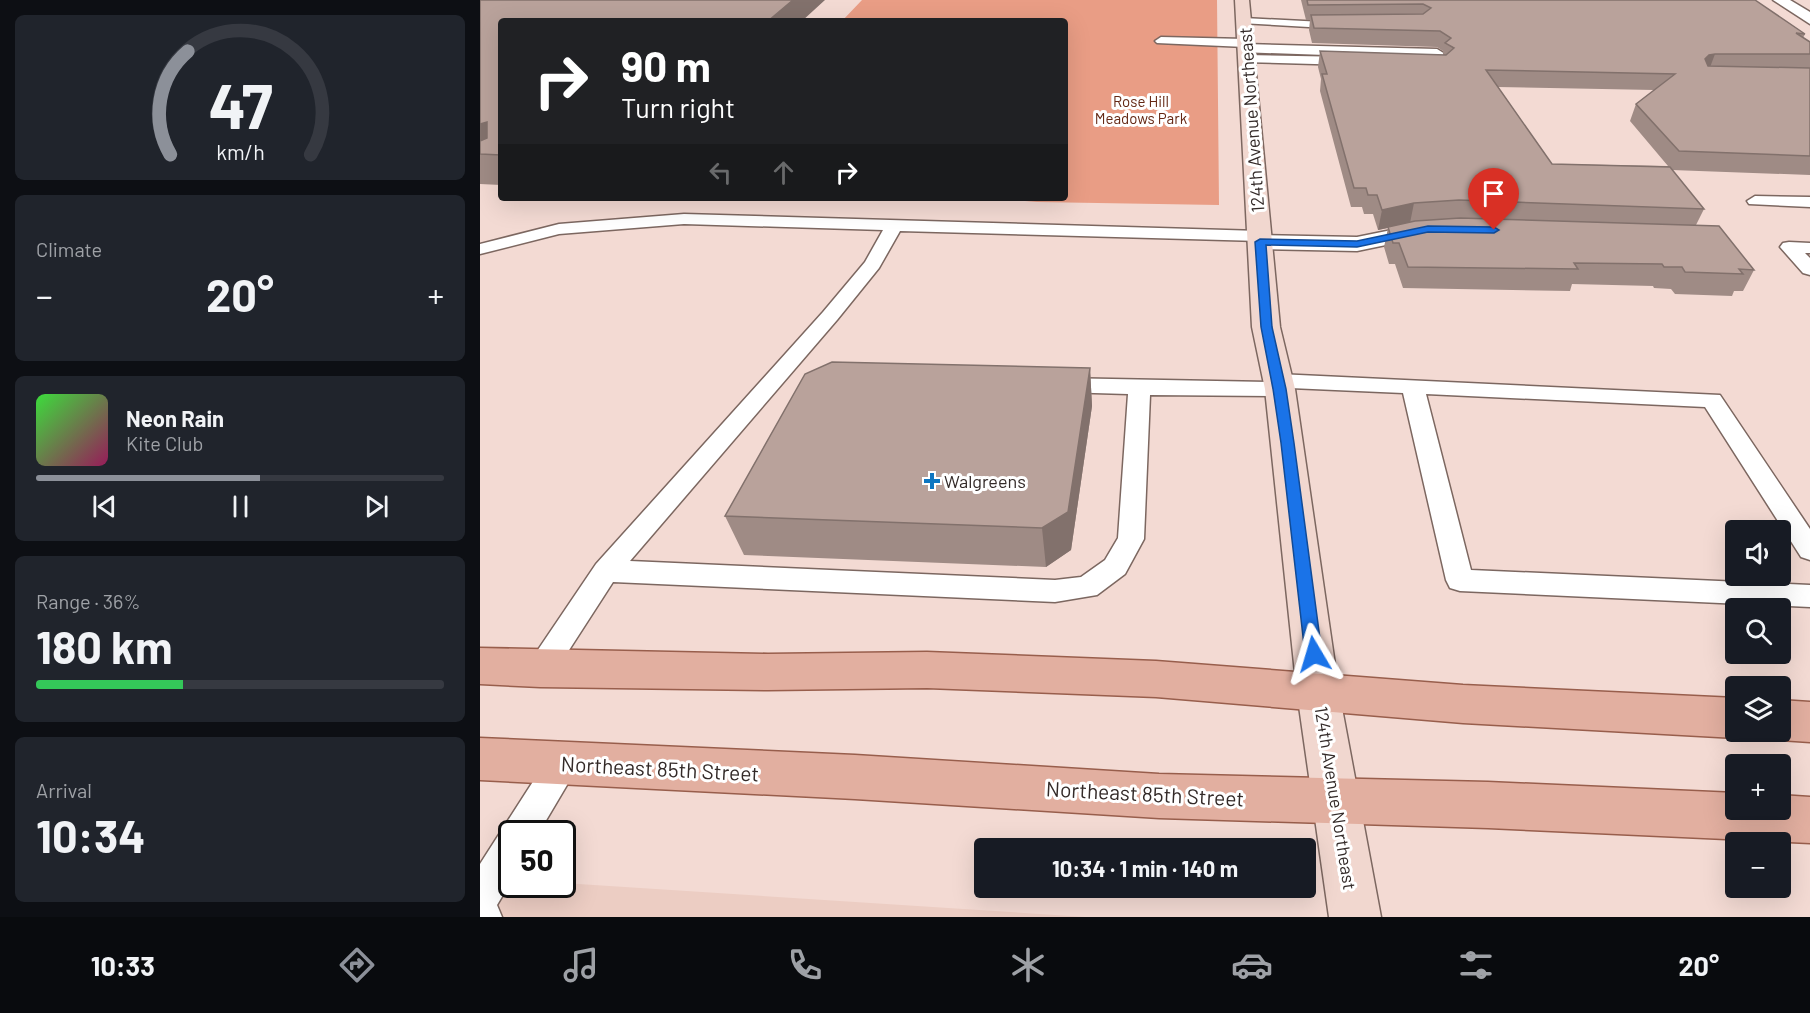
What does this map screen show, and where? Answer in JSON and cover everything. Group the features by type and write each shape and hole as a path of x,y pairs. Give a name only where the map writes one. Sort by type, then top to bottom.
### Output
{"main road":[{"name":"124th Avenue Northeast","path":"1242,0 1266,327 1279,385 1318,692 1355,917"},
{"path":"480,666 768,672 927,670 1178,680 1463,705 1725,717"},
{"path":"1791,721 1810,722"},
{"name":"Northeast 85th Street","path":"480,759 855,777 1159,796 1488,806 1810,820"}],"street":[{"path":"1780,0 1810,19"},
{"path":"1246,50 1440,59"},
{"path":"1260,239 1357,244 1410,232 1454,229"}],"lane":[{"path":"1244,21 1351,26"},
{"path":"1161,41 1246,50"},
{"path":"1755,201 1810,202"},
{"path":"480,249 559,229 684,219 1260,239"},
{"path":"540,669 606,571 789,377 873,264 893,227"},
{"path":"1810,248 1789,247 1810,269"},
{"path":"1040,384 1139,388 1279,385 1712,399 1810,550"},
{"path":"606,571 1055,591 1087,586 1115,567 1131,539 1139,388"},
{"path":"1413,388 1460,580 1810,596"},
{"path":"527,820 564,763"},
{"path":"480,898 498,868"}],"shaded area":[{"path":"480,878 498,879 498,898 576,898 576,884 1086,917 480,917"}],"green space":[{"name":"Rose Hill Meadows Park","path":"862,0 1217,0 1219,205 1026,201 1068,201 1068,18 845,18"}],"building":[{"path":"480,0 793,0 772,18 498,18 498,155 480,154 480,141 487,138 487,122 480,124"},
{"path":"1307,0 1755,0 1805,34 1796,33 1810,42 1810,54 1715,54 1705,59 1708,66 1810,68 1810,156 1679,151 1636,104 1675,74 1486,70 1552,164 1670,167 1704,209 1459,200 1414,203 1382,210 1377,195 1368,195 1366,188 1354,188 1322,74 1327,74 1320,51 1446,55 1454,48 1445,43 1451,38 1440,31 1314,28 1311,15 1423,14 1431,8 1423,4 1308,5"},
{"path":"1460,218 1719,226 1754,270 1739,269 1743,274 1685,272 1682,267 1664,267 1662,264 1574,263 1578,269 1408,267 1399,243 1393,243 1388,227 1415,221"},
{"name":"Walgreens","path":"832,362 1090,368 1068,512 1042,528 725,516 805,374"}],"place":[{"name":"Walgreens","path":"932,481"}],"route":[{"path":"1314,654 1280,389 1266,327 1260,242 1357,244 1428,229 1494,230"}]}
